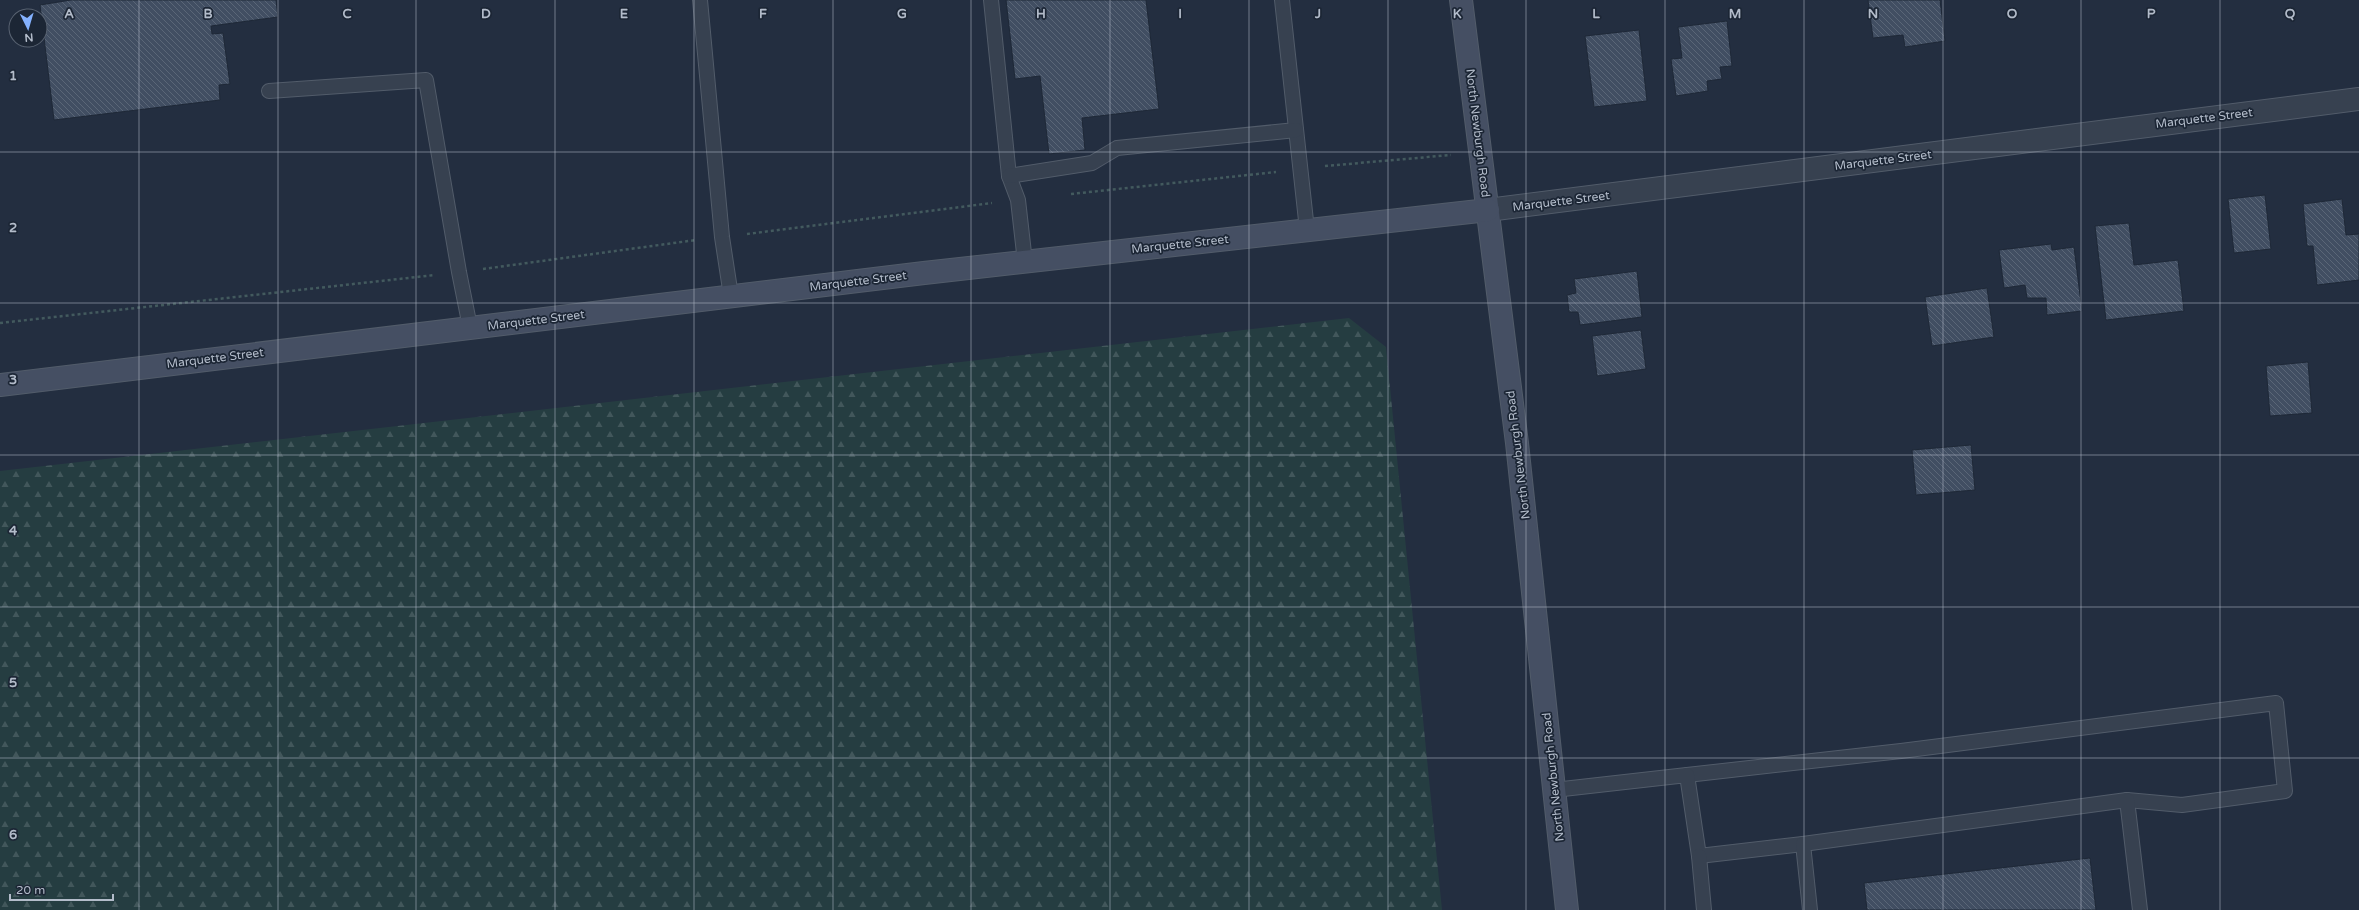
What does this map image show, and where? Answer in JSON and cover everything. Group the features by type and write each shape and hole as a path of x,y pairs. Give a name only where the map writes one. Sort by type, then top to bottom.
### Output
{"street":[{"name":"North Newburgh Road","path":"1462,0 1517,443 1567,910"},
{"name":"Marquette Street","path":"0,384 731,296 1488,210 2359,98"}],"lane":[{"path":"700,0 722,237 731,296"},
{"path":"991,0 1009,176 1018,200 1025,262"},
{"path":"1282,0 1307,230"},
{"path":"269,91 426,80 470,327"},
{"path":"1009,176 1092,163 1117,148 1296,130"},
{"path":"1554,790 1901,751 2276,703 2285,791 2182,805 2127,800 1803,844 1698,856"},
{"path":"1687,775 1704,910"},
{"path":"2127,800 2140,910"},
{"path":"1803,844 1810,910"}],"green space":[{"path":"1349,318 1386,347 1442,910 0,910 0,471"}],"building":[{"path":"71,0 276,0 278,17 211,26 212,34 223,33 230,84 219,85 220,100 54,120 45,48 48,48 48,8 40,8 40,5"},
{"path":"1006,0 1146,0 1159,109 1082,118 1085,150 1049,154 1040,76 1015,79"},
{"path":"1868,0 1940,0 1945,41 1905,47 1903,35 1873,38"},
{"path":"1727,21 1732,66 1720,67 1722,79 1707,81 1708,91 1676,96 1671,59 1682,58 1678,27"},
{"path":"1639,30 1647,101 1594,107 1585,36"},
{"path":"2265,195 2271,249 2234,253 2228,199"},
{"path":"2342,199 2346,235 2359,234 2359,280 2317,285 2313,246 2307,246 2303,204"},
{"path":"2129,223 2134,265 2178,260 2184,311 2106,320 2095,226"},
{"path":"2051,244 2052,250 2074,247 2082,311 2047,315 2046,298 2027,298 2025,285 2004,288 1999,250"},
{"path":"1637,271 1642,317 1580,325 1578,312 1569,312 1567,295 1576,293 1574,279"},
{"path":"1987,288 1994,337 1932,346 1925,297"},
{"path":"1641,330 1646,369 1597,376 1592,336"},
{"path":"2308,362 2312,413 2270,416 2266,366"},
{"path":"1971,445 1975,490 1916,495 1912,450"},
{"path":"2090,858 2096,910 1867,910 1864,883"}]}
